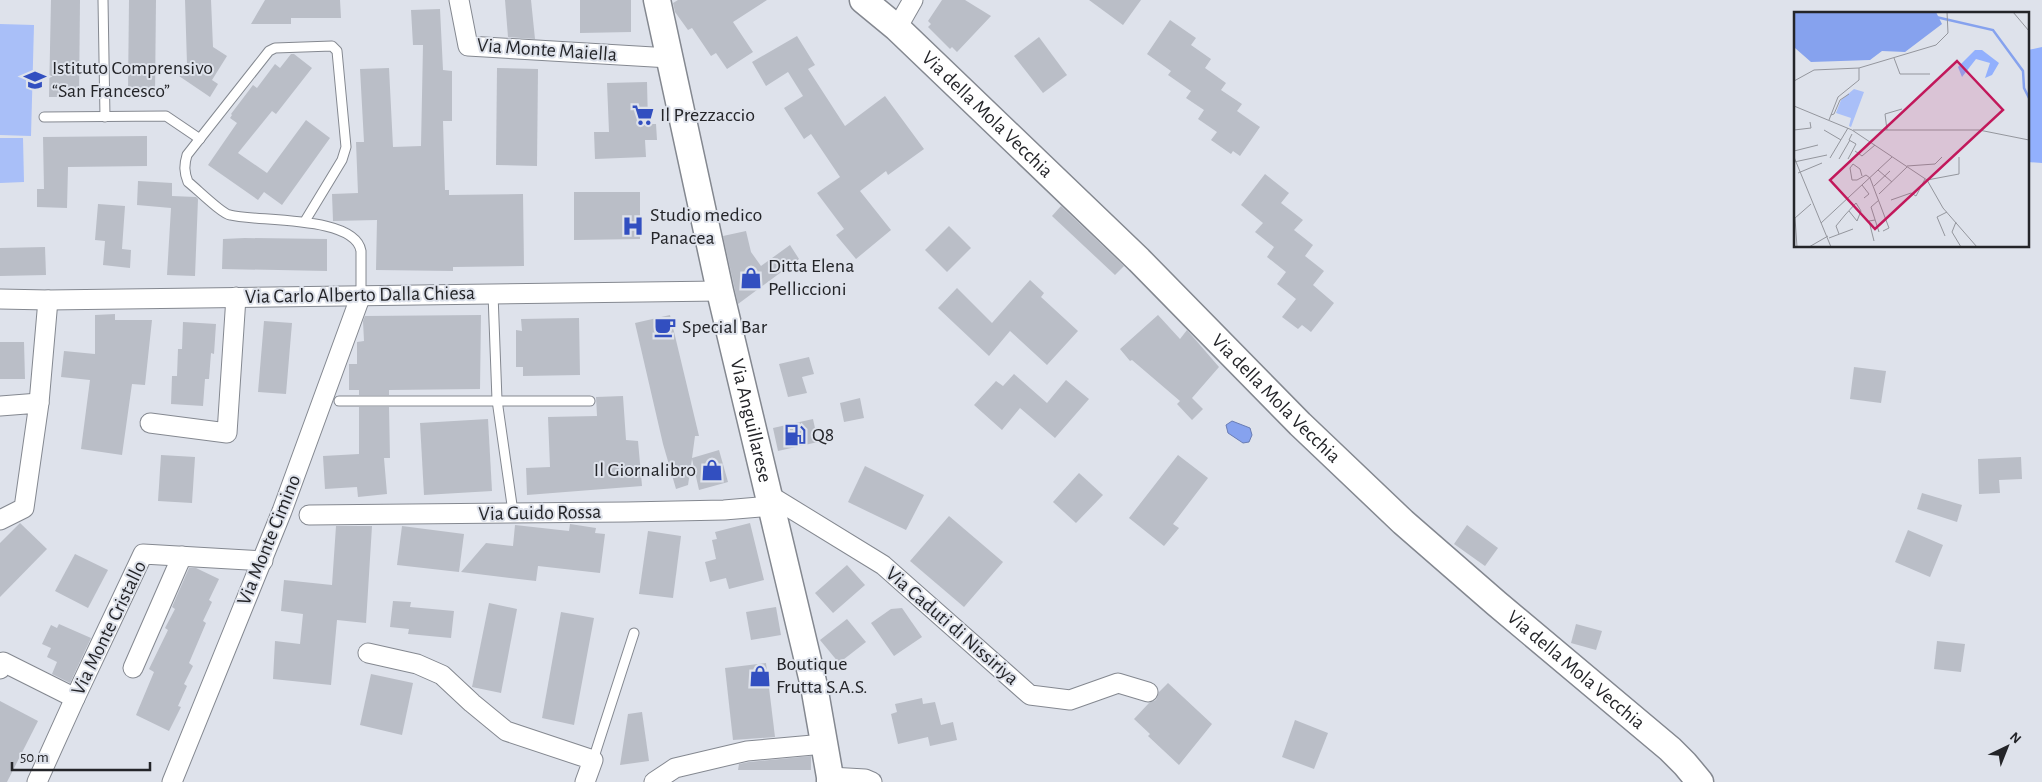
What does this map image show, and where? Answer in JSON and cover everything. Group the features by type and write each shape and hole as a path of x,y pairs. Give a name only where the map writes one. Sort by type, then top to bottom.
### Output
{"street":[{"name":"Via Monte Maiella","path":"459,0 468,46 670,58"},
{"name":"Via Anguillarese","path":"657,0 720,291 814,686 830,780"},
{"name":"Via della Mola Vecchia","path":"863,0 897,28 1139,260 1300,424 1403,522 1670,749 1700,782"},
{"path":"897,28 913,0"},
{"name":"Via Carlo Alberto Dalla Chiesa","path":"0,299 48,300 720,291"},
{"name":"Via Monte Cimino","path":"172,782 263,561 361,295"},
{"path":"150,423 227,433 236,297"},
{"path":"0,520 24,508 39,403 48,300"},
{"path":"0,406 39,403"},
{"name":"Via Guido Rossa","path":"308,515 715,511 770,501"},
{"name":"Via Caduti di Nissiriya","path":"770,501 883,565 1030,694 1070,700 1118,683 1148,692"},
{"name":"Via Monte Cristallo","path":"37,782 143,554 263,561"},
{"path":"133,668 182,556"},
{"path":"368,652 417,664 442,675 472,703 506,730 593,760 585,782"},
{"path":"0,668 3,662 75,698"},
{"path":"654,782 675,768 747,751 824,744"},
{"path":"830,780 865,779 872,782"}],"lane":[{"path":"103,0 105,117"},
{"path":"305,221 342,160 346,147 337,51 332,46 272,50 187,155 184,163 185,174 188,182 226,214 305,221 344,233 355,239 360,245 361,295"},
{"path":"44,117 166,116 200,139"},
{"path":"493,294 497,400 513,512"},
{"path":"339,401 590,401"},
{"path":"593,760 634,633"}],"shaded area":[{"path":"0,24 34,25 31,136 0,135"},
{"path":"2042,47 2042,163 2030,162 2030,50"},
{"path":"0,138 23,138 24,182 0,183"},
{"path":"1232,421 1250,428 1252,435 1249,442 1243,443 1228,433 1226,425"}],"building":[{"path":"51,0 80,0 79,97 49,97"},
{"path":"129,0 156,0 155,93 128,92"},
{"path":"185,0 211,0 213,47 227,56 212,80 218,84 210,97 179,76 187,64"},
{"path":"265,0 340,0 341,18 291,18 291,24 251,24"},
{"path":"505,0 531,0 535,39 508,37"},
{"path":"580,0 631,0 631,32 580,33"},
{"path":"678,0 767,0 733,22 753,52 727,69 716,53 711,56 692,28 688,30 675,12 673,3"},
{"path":"942,0 965,0 991,16 957,52 952,47 950,49 928,27 931,24 928,21"},
{"path":"1089,0 1141,0 1123,25"},
{"path":"440,9 443,70 452,71 452,121 443,121 445,190 449,190 449,195 523,194 524,266 453,267 453,271 376,270 377,220 333,221 332,194 358,193 356,142 364,142 360,69 389,68 393,147 421,146 423,45 413,45 411,10"},
{"path":"1170,20 1196,38 1191,45 1211,59 1205,68 1226,83 1221,90 1242,104 1237,111 1260,127 1240,156 1233,151 1231,154 1211,140 1217,132 1198,119 1204,110 1186,98 1191,91 1168,75 1171,71 1147,54"},
{"path":"797,36 815,65 808,69 845,126 885,96 924,149 888,175 886,171 860,191 891,230 856,259 836,235 844,229 817,193 840,177 811,134 804,139 784,108 803,96 788,72 766,86 752,62"},
{"path":"1039,37 1067,75 1043,93 1014,56"},
{"path":"291,54 294,54 312,68 276,114 272,111 238,153 267,173 306,120 330,138 282,205 264,192 258,200 208,165 237,123 230,118 231,114 253,85 257,88 275,64 280,68"},
{"path":"497,68 538,69 537,166 496,165"},
{"path":"647,82 648,124 656,124 657,140 645,140 646,157 595,159 594,132 609,132 607,83"},
{"path":"147,136 147,166 68,167 67,208 37,207 37,189 44,189 43,137"},
{"path":"1265,174 1289,193 1281,203 1303,220 1294,230 1313,245 1305,256 1324,271 1313,285 1334,303 1311,332 1302,325 1298,329 1282,317 1296,299 1277,284 1286,272 1267,257 1274,247 1255,232 1263,223 1241,205"},
{"path":"138,181 172,183 172,196 196,197 198,199 195,276 167,275 171,208 137,205"},
{"path":"574,192 640,192 640,239 574,240"},
{"path":"98,204 125,206 122,249 131,250 130,268 103,265 105,241 95,240"},
{"path":"1061,206 1124,266 1115,275 1052,216"},
{"path":"949,226 971,248 947,272 925,250"},
{"path":"746,231 751,252 761,266 790,245 799,259 738,304 723,236"},
{"path":"223,239 327,239 327,271 222,269"},
{"path":"45,247 46,275 0,276 0,248"},
{"path":"1030,280 1044,293 1041,297 1078,331 1047,365 1010,331 989,356 938,308 957,288 992,323"},
{"path":"115,314 115,320 152,320 145,385 132,384 122,455 81,449 90,380 61,377 64,351 95,354 95,315"},
{"path":"481,315 480,389 389,390 389,395 359,395 359,390 349,390 349,364 357,364 357,342 364,341 363,321 365,316"},
{"path":"670,315 699,436 695,436 692,458 719,450 728,482 699,490 692,459 688,485 676,489 663,444 635,323"},
{"path":"1158,315 1180,339 1187,330 1219,367 1192,398 1203,409 1192,420 1177,404 1180,401 1132,360 1130,361 1120,349"},
{"path":"579,318 580,375 523,376 523,367 516,367 516,330 522,331 521,319"},
{"path":"264,321 292,323 286,394 258,392"},
{"path":"183,322 216,324 214,354 211,353 209,379 205,379 203,406 171,404 172,376 177,376 178,349 182,349"},
{"path":"0,342 24,342 25,379 0,379"},
{"path":"809,357 814,374 802,377 807,393 788,397 779,364"},
{"path":"1854,367 1886,371 1881,403 1850,399"},
{"path":"1014,374 1047,403 1066,380 1089,399 1055,438 1020,408 1002,430 974,405 996,381 1003,386"},
{"path":"623,396 626,440 638,441 642,486 527,495 526,468 550,467 548,417 597,416 596,397"},
{"path":"860,398 864,418 844,422 840,403"},
{"path":"359,407 389,407 390,458 384,458 387,494 358,497 357,487 325,489 323,456 359,454"},
{"path":"488,419 492,491 424,495 420,423"},
{"name":"Q8","path":"813,419 818,442 778,451 773,428"},
{"path":"161,455 195,457 192,503 158,501"},
{"path":"1178,455 1208,478 1173,524 1179,528 1164,546 1129,518"},
{"path":"2021,457 2022,479 1999,480 2000,493 1979,494 1978,459"},
{"path":"865,466 924,495 906,530 848,502"},
{"path":"1079,473 1103,495 1076,523 1053,502"},
{"path":"1922,493 1962,505 1957,522 1917,509"},
{"path":"949,516 1003,562 964,607 910,561"},
{"path":"20,523 47,549 0,597 0,543"},
{"path":"750,523 764,580 729,589 726,578 710,582 705,562 716,559 712,540 717,539 715,532"},
{"path":"570,524 596,528 595,533 605,534 600,573 538,566 536,581 461,572 486,543 513,546 515,525 569,531"},
{"path":"1467,525 1498,548 1485,566 1454,544"},
{"path":"336,526 372,526 366,623 337,620 331,685 273,679 275,641 300,644 303,614 281,611 284,580 332,585"},
{"path":"402,526 464,534 459,572 397,565"},
{"path":"1908,530 1943,545 1930,577 1895,562"},
{"path":"648,531 681,536 673,598 639,594"},
{"path":"75,554 108,570 88,608 55,591"},
{"path":"847,565 865,585 833,613 815,593"},
{"path":"189,568 196,568 219,579 209,600 212,602 203,621 206,623 189,663 193,666 184,684 187,686 178,706 181,707 169,731 136,715 154,672 149,669 168,630 165,628 175,609 172,607"},
{"path":"393,601 411,602 410,607 454,611 451,638 408,634 409,629 390,627"},
{"path":"489,603 517,609 501,693 472,687"},
{"path":"776,607 781,635 751,640 746,612"},
{"path":"902,608 922,637 894,656 871,623 891,609"},
{"path":"561,612 594,618 574,725 542,718"},
{"path":"847,619 866,642 839,663 820,640"},
{"path":"59,624 91,638 70,683 52,674 57,662 47,657 51,648 42,644 51,625 57,628"},
{"path":"1576,624 1602,631 1596,650 1571,643"},
{"path":"1937,641 1965,644 1961,672 1934,669"},
{"path":"766,663 775,737 733,740 725,668"},
{"path":"371,674 413,683 402,735 360,725"},
{"path":"1168,683 1212,724 1179,765 1148,736 1150,734 1134,719 1149,703 1156,700 1159,692"},
{"path":"922,698 923,704 935,702 941,725 953,722 957,740 930,746 928,737 898,744 891,714 897,712 895,704"},
{"path":"0,701 38,721 7,782 0,782"},
{"path":"642,712 649,761 620,765 628,714"},
{"path":"1295,720 1328,733 1314,769 1282,757"},
{"path":"811,756 811,770 738,770 739,764 749,762"}],"place":[{"name":"Istituto Comprensivo “San Francesco”","path":"35,80"},
{"name":"Il Prezzaccio","path":"643,115"},
{"name":"Studio medico Panacea","path":"633,226"},
{"name":"Ditta Elena Pelliccioni","path":"751,278"},
{"name":"Special Bar","path":"665,327"},
{"name":"Q8","path":"795,435"},
{"name":"Il Giornalibro","path":"712,470"},
{"name":"Boutique Frutta S.A.S.","path":"760,676"}]}
